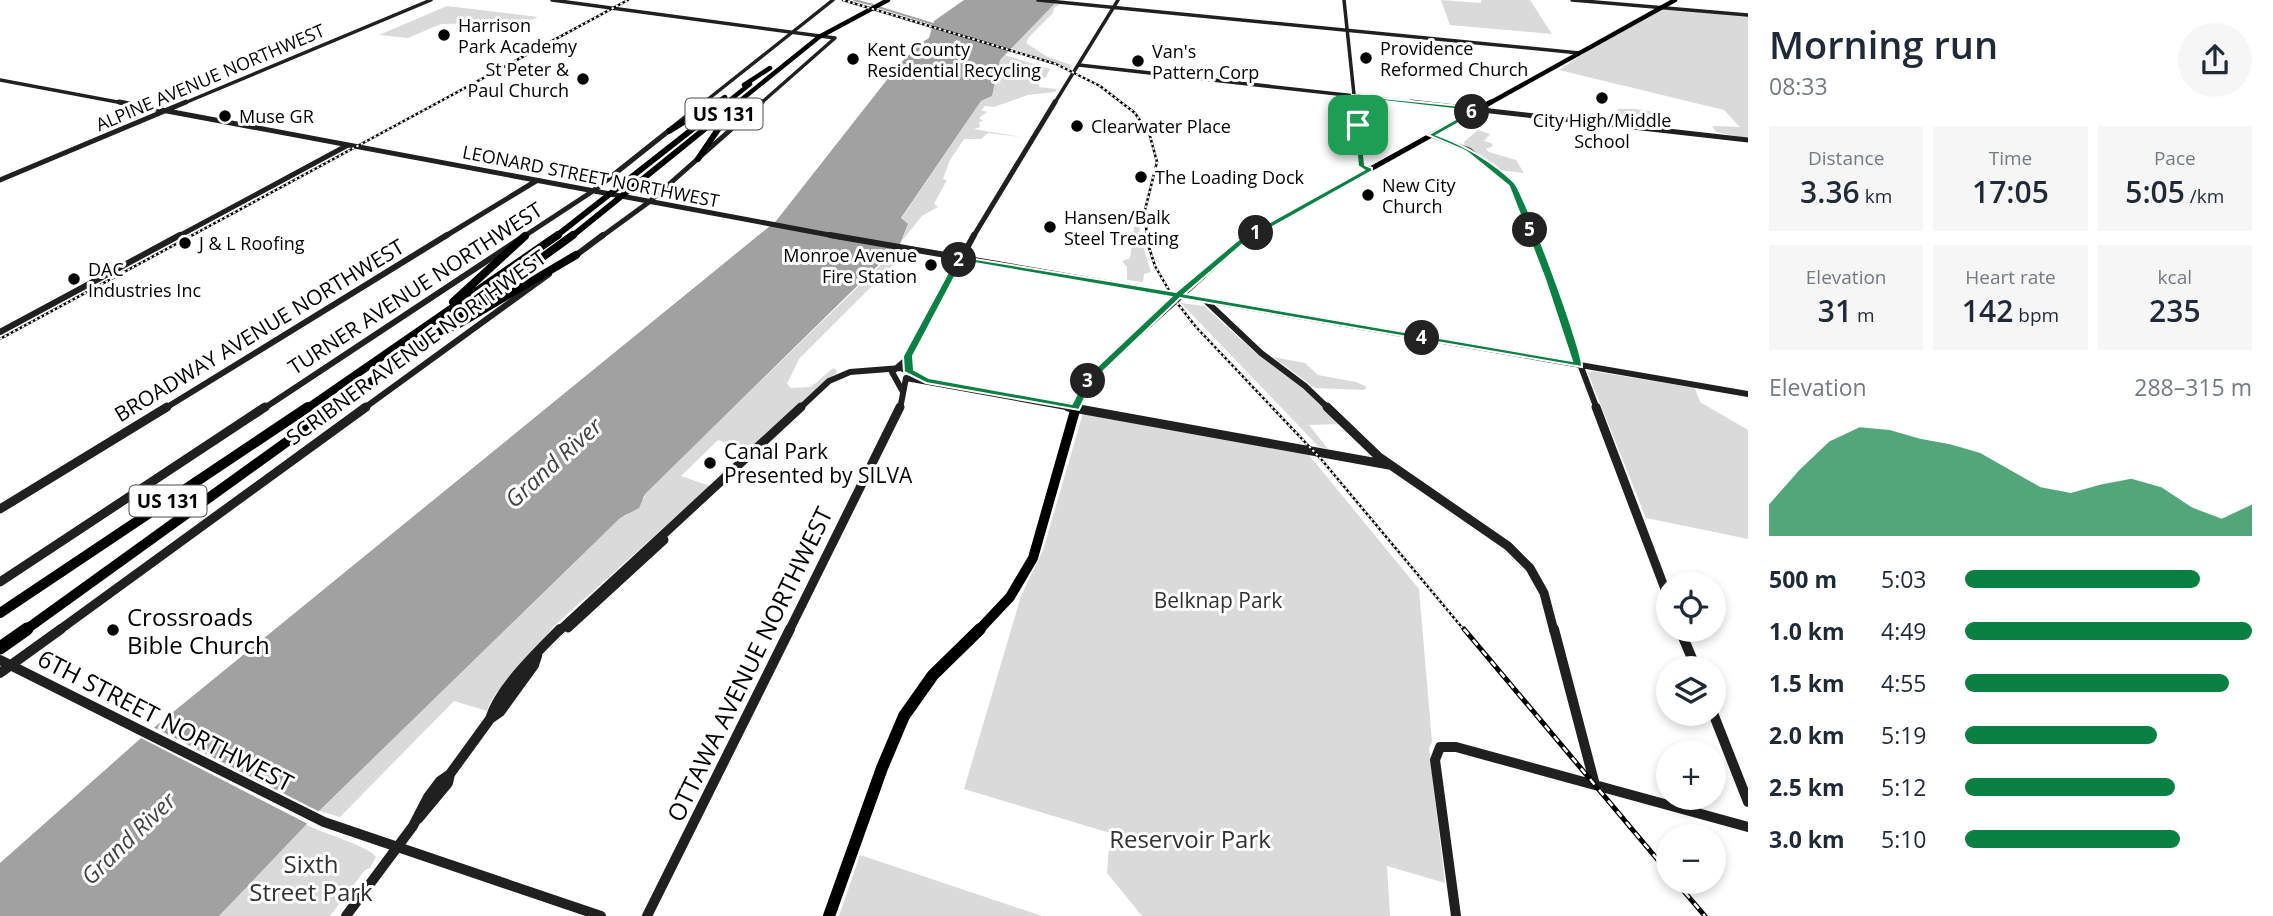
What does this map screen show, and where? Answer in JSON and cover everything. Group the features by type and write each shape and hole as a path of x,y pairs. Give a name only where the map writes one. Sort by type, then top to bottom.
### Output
{"highway":[{"name":"US 131","path":"0,613 535,253 814,35 882,1"},
{"name":"US 131","path":"0,648 376,375 536,263 765,80 814,35 829,33 861,11"},
{"path":"669,131 770,68"},
{"path":"698,159 722,122 765,80"},
{"path":"328,394 461,296 525,236"},
{"path":"376,375 576,255"}],"main road":[{"path":"829,916 894,735 908,709 939,668 997,615 1025,576 1033,558 1076,408 1089,380 1178,295 1241,241 1675,0"}],"street":[{"name":"ALPINE AVENUE NORTHWEST","path":"0,180 431,0"},
{"path":"552,0 795,30 814,35 829,33"},
{"name":"TURNER AVENUE NORTHWEST","path":"0,582 593,191 833,0"},
{"path":"1038,0 1580,53"},
{"path":"895,373 907,358 960,258 1118,0"},
{"path":"1344,0 1362,166 1369,169"},
{"path":"1572,0 1748,15"},
{"path":"807,20 803,28 814,35"},
{"name":"SCRIBNER AVENUE NORTHWEST","path":"0,673 649,202 796,74 835,37 829,33"},
{"path":"1079,65 1748,140"},
{"name":"LEONARD STREET NORTHWEST","path":"0,80 898,248 1748,394"},
{"path":"1432,135 1469,150 1513,185 1578,365 1658,572"},
{"path":"0,332 348,145"},
{"name":"BROADWAY AVENUE NORTHWEST","path":"0,509 536,181"},
{"path":"1208,302 1261,353 1297,379 1389,465 1508,546 1530,568 1546,600 1595,785"},
{"path":"907,358 907,375"},
{"path":"346,916 448,783 450,774 490,719 501,710 534,665 537,656 838,378 852,372 895,373 1389,465"},
{"path":"895,373 902,392"},
{"name":"OTTAWA AVENUE NORTHWEST","path":"647,916 900,409 907,375"},
{"name":"6TH STREET NORTHWEST","path":"0,660 314,818 601,916"},
{"path":"1718,726 1748,802"},
{"path":"1456,916 1435,760 1440,747 1456,747 1748,827"}],"green space":[{"path":"1441,0 1481,3 1481,0 1530,0 1552,34 1450,25"},
{"path":"1054,3 1061,4 1054,8 1053,13 1026,43 1046,56 1071,65 1070,69 1011,48"},
{"path":"447,6 538,17 524,21 441,24 408,38 379,35"},
{"path":"1664,8 1748,15 1748,139 1716,132 1712,126 1740,127 1724,110 1559,70 1611,36"},
{"path":"1005,55 1050,69 1046,77 1039,82 1039,87 1057,89 1055,92 1028,95 994,107 985,106 981,110 987,112 979,118 983,121 979,122 980,127 974,129 1021,137 988,133 981,139 964,139 950,160 943,179 947,180 934,204 938,207 922,216 901,242 908,225 901,219 981,101 992,96 1000,60"},
{"path":"1617,109 1655,112 1672,124 1668,127 1629,123 1624,121"},
{"path":"1478,130 1490,134 1484,141 1493,146 1486,149 1489,152 1516,160 1524,173 1498,170 1465,146 1464,142"},
{"path":"1136,213 1139,213 1140,236 1151,272 1144,274 1143,282 1127,280 1127,267 1122,261 1130,258"},
{"path":"893,253 903,255 799,359 787,384 791,388 811,387 833,368 838,371 748,451 718,440 681,476 710,486 554,626 505,687 496,694 487,711 454,701 340,817 319,811 620,517 626,516 645,497 644,494"},
{"path":"1181,303 1204,306 1257,354 1298,384 1340,424 1309,425 1328,449 1319,447"},
{"path":"1273,357 1305,363 1318,375 1356,382 1367,387 1364,390 1315,388"},
{"path":"1592,371 1695,388 1700,402 1748,430 1748,539 1646,518 1588,373"},
{"name":"Belknap Park","path":"1083,413 1309,455 1419,589 1432,742 1429,748 1445,883 1387,866 1390,916 1142,916 1107,873 1110,833 964,789 1021,596 1043,550"},
{"name":"Sixth Street Park","path":"305,824 364,848 376,857 330,916 219,916"},
{"path":"860,855 1042,916 839,916"}],"water":[{"name":"Grand River","path":"964,0 1058,0 1000,60 992,96 981,101 901,218 908,224 900,244 645,494 639,508 620,518 319,811 219,916 0,916 0,863 140,739 776,221 897,67 918,45 929,38 934,21"}],"pier":[{"path":"153,727 320,812 308,824 141,738"}],"waterway":[{"path":"854,0 873,5"},
{"path":"878,7 933,24"}],"railway":[{"path":"0,339 628,0"},
{"path":"843,0 1056,64 1100,86 1135,113 1150,136 1157,162 1145,210 1147,241 1155,266 1174,299 1196,327 1321,459 1465,631"},
{"path":"1464,629 1656,858"},
{"path":"1686,894 1705,916"}],"place":[{"name":"Harrison Park Academy","path":"444,35"},
{"name":"Providence Reformed Church","path":"1366,58"},
{"name":"Kent County Residential Recycling","path":"853,59"},
{"name":"Van's Pattern Corp","path":"1138,61"},
{"name":"St Peter & Paul Church","path":"583,79"},
{"name":"City High/Middle School","path":"1602,98"},
{"name":"Muse GR","path":"225,116"},
{"name":"Clearwater Place","path":"1077,126"},
{"name":"The Loading Dock","path":"1141,177"},
{"name":"New City Church","path":"1368,195"},
{"name":"Hansen/Balk Steel Treating","path":"1050,227"},
{"name":"J & L Roofing","path":"185,243"},
{"name":"Monroe Avenue Fire Station","path":"931,265"},
{"name":"DAC Industries Inc","path":"74,279"},
{"name":"Canal Park Presented by SILVA","path":"710,463"},
{"name":"Crossroads Bible Church","path":"113,630"}],"route":[{"path":"1358,125 1354,96 1477,109 1432,135 1469,150 1513,185 1578,365 1178,295 1096,372 1084,386 1076,408 926,380 909,372 907,358 960,258 1178,295 1241,241 1369,169 1362,166 1358,125"}],"park label":[{"name":"Reservoir Park","path":"1190,838"}]}
